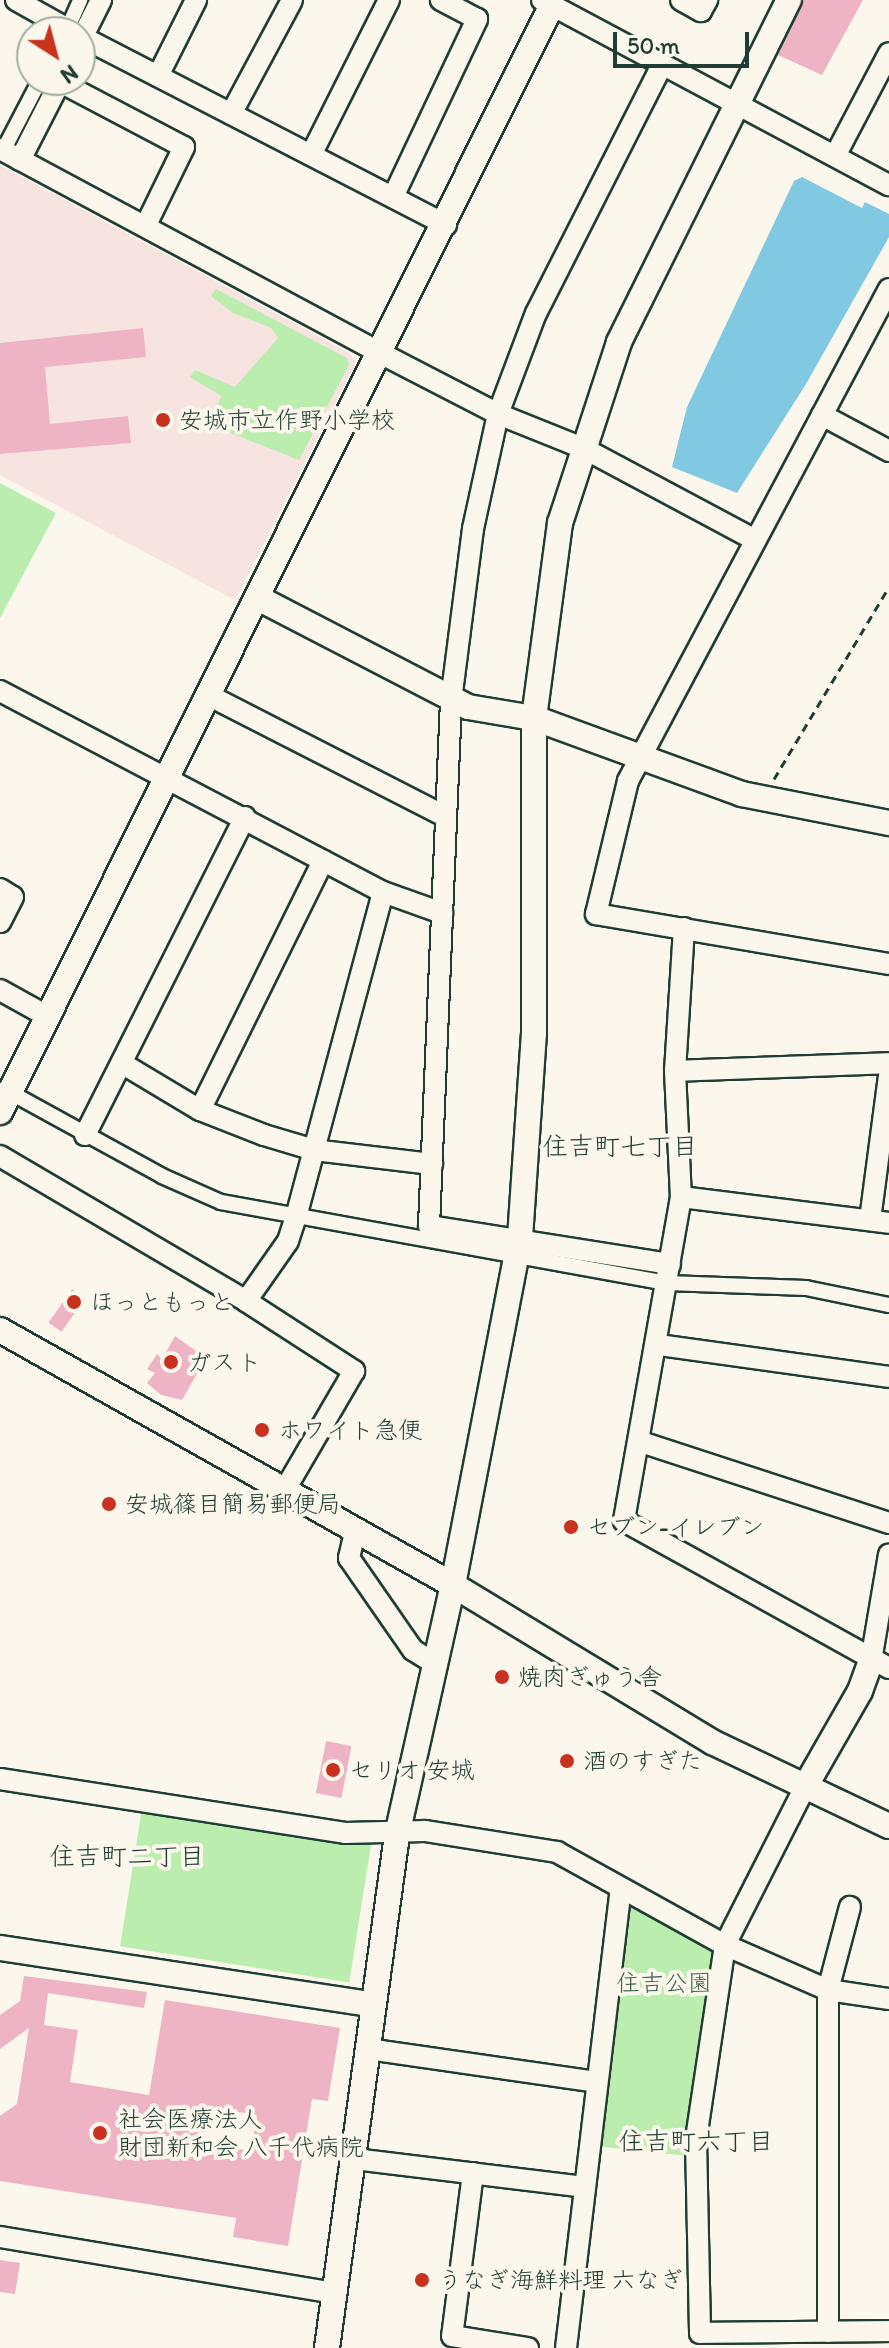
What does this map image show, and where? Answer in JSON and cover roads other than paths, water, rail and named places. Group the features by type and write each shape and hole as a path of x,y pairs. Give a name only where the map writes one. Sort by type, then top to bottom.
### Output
{"street":[{"path":"16,0 43,16"},
{"path":"158,76 196,0"},
{"path":"231,114 292,0"},
{"path":"311,155 389,0"},
{"path":"393,197 477,19 441,0"},
{"path":"681,0 701,11 707,0"},
{"path":"327,2348 397,1835 453,1585 517,1248 534,1033 534,718 560,523 583,448 639,296 789,0"},
{"path":"889,185 661,67 549,2 446,225 382,354 208,695 171,777 4,1098 221,1202 296,1217 669,1273 806,1288 889,1305"},
{"path":"96,45 446,225"},
{"path":"835,156 889,53"},
{"path":"517,1248 429,1226 451,701 473,529 498,414 536,313 661,67"},
{"path":"44,96 8,153 382,354 498,414 583,448 755,540"},
{"path":"84,96 184,147 146,225"},
{"path":"889,289 628,781 596,914 889,964"},
{"path":"822,415 889,451"},
{"path":"258,598 451,701 534,718 763,799 889,823"},
{"path":"0,691 171,777 383,892 442,913"},
{"path":"208,695 446,817"},
{"path":"85,1135 245,817"},
{"path":"200,1110 323,861"},
{"path":"0,889 13,897 0,922"},
{"path":"246,1301 288,1241 383,892"},
{"path":"684,928 675,1071 681,1197 659,1345 624,1521 880,1665"},
{"path":"0,990 47,1016"},
{"path":"675,1071 889,1063"},
{"path":"123,1064 200,1110 314,1150 432,1164"},
{"path":"681,1197 880,1221 889,1076"},
{"path":"0,1156 246,1301 354,1371 283,1493"},
{"path":"0,1330 283,1493 453,1585 700,1735 889,1826"},
{"path":"659,1345 889,1377"},
{"path":"641,1442 889,1523"},
{"path":"355,1532 349,1558 413,1650 435,1664"},
{"path":"889,1555 880,1665 860,1691 805,1787 725,1945 696,2140 700,2333 889,2331"},
{"path":"0,1779 345,1833 397,1835 425,1831 557,1852 725,1945 828,1990 889,1999"},
{"path":"566,2348 621,1889"},
{"path":"828,2332 828,1990 850,1907"},
{"path":"0,1948 372,2004"},
{"path":"368,2049 597,2082"},
{"path":"354,2159 584,2187"},
{"path":"473,2173 452,2336 528,2348"},
{"path":"0,2237 334,2293"}],"water":[{"path":"802,177 862,208 865,202 889,214 889,237 806,384 737,493 672,467 687,407 794,181"}],"place":[{"name":"安城市立作野小学校","path":"163,420"},
{"name":"ほっともっと","path":"74,1302"},
{"name":"ガスト","path":"171,1362"},
{"name":"ホワイト急便","path":"262,1430"},
{"name":"安城篠目簡易郵便局","path":"109,1504"},
{"name":"セブン-イレブン","path":"571,1527"},
{"name":"焼肉ぎゅう舎","path":"502,1677"},
{"name":"酒のすぎた","path":"567,1761"},
{"name":"セリオ 安城","path":"333,1770"},
{"name":"社会医療法人 財団新和会 八千代病院","path":"100,2133"},
{"name":"うなぎ海鮮料理 六なぎ","path":"422,2280"}],"district":[{"name":"住吉町七丁目","path":"620,1147"},
{"name":"住吉町二丁目","path":"127,1857"},
{"name":"住吉町六丁目","path":"696,2142"}],"park label":[{"name":"住吉公園","path":"664,1983"}]}
